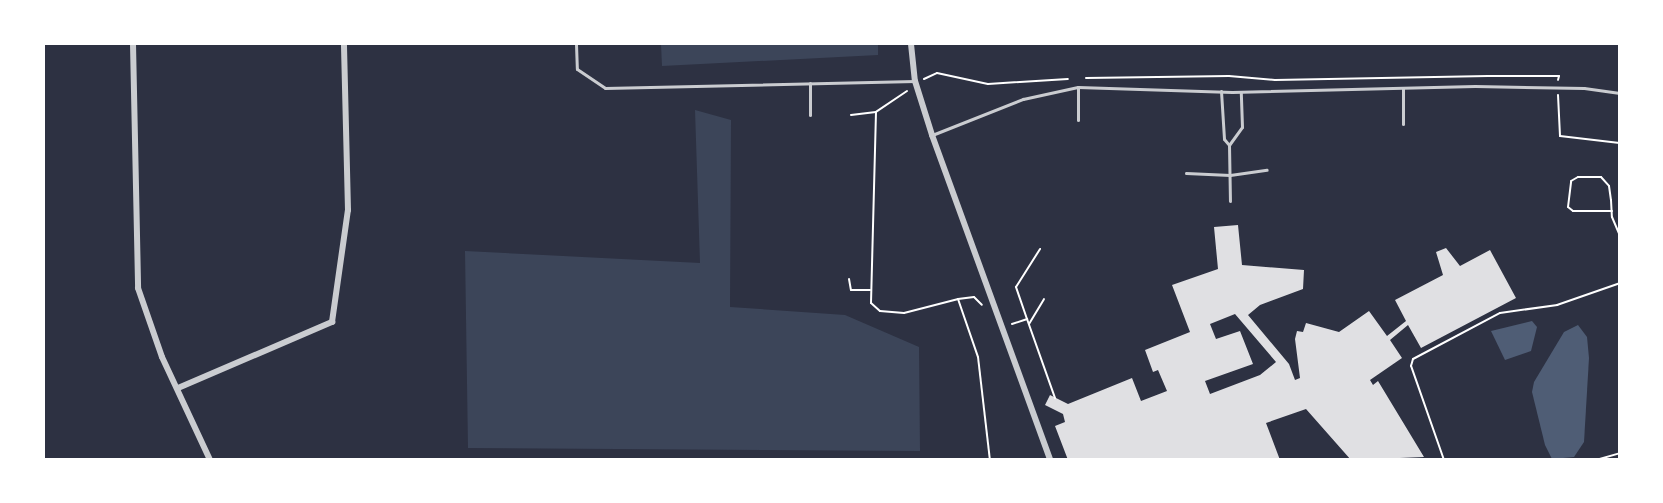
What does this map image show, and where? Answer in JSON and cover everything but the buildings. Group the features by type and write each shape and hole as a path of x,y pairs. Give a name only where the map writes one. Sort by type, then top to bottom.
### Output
{"street":[{"path":"133,44 138,288 178,388 210,459"},
{"path":"178,388 332,322 348,210 344,44"},
{"path":"911,44 915,82 932,135 1050,459"}],"lane":[{"path":"576,44 577,69 605,88 915,82"},
{"path":"810,84 810,115"},
{"path":"932,135 1023,99 1078,87 1241,92 1403,88 1558,88 1620,93"},
{"path":"1078,87 1078,120"},
{"path":"1403,88 1403,124"},
{"path":"1221,91 1224,139 1229,145"},
{"path":"1230,201 1229,145 1242,127 1241,92"},
{"path":"1186,173 1230,175 1267,170"}],"path":[{"path":"851,115 876,112 915,82 937,73 988,84 1113,75 1229,76 1275,80 1558,76 1560,136 1620,143"},
{"path":"876,112 871,290 874,308 889,313 958,299 978,357 990,459"},
{"path":"1612,211 1573,211 1568,207 1571,181 1578,177 1600,177 1609,186 1612,211 1620,236"},
{"path":"1027,320 1016,287 1040,249"},
{"path":"849,279 851,290 871,290"},
{"path":"1444,459 1411,366 1413,359 1500,313 1557,305 1619,284"},
{"path":"1029,324 1044,299"},
{"path":"1596,459 1620,453"}],"shaded area":[{"path":"661,44 878,44 878,55 662,66"},
{"path":"695,110 731,120 730,307 845,315 919,347 920,451 468,448 465,251 700,263"},
{"path":"1532,321 1537,327 1531,351 1505,360 1491,331"},
{"path":"1578,325 1587,337 1589,358 1584,442 1574,457 1552,459 1545,445 1532,392 1534,382 1564,332"}]}
